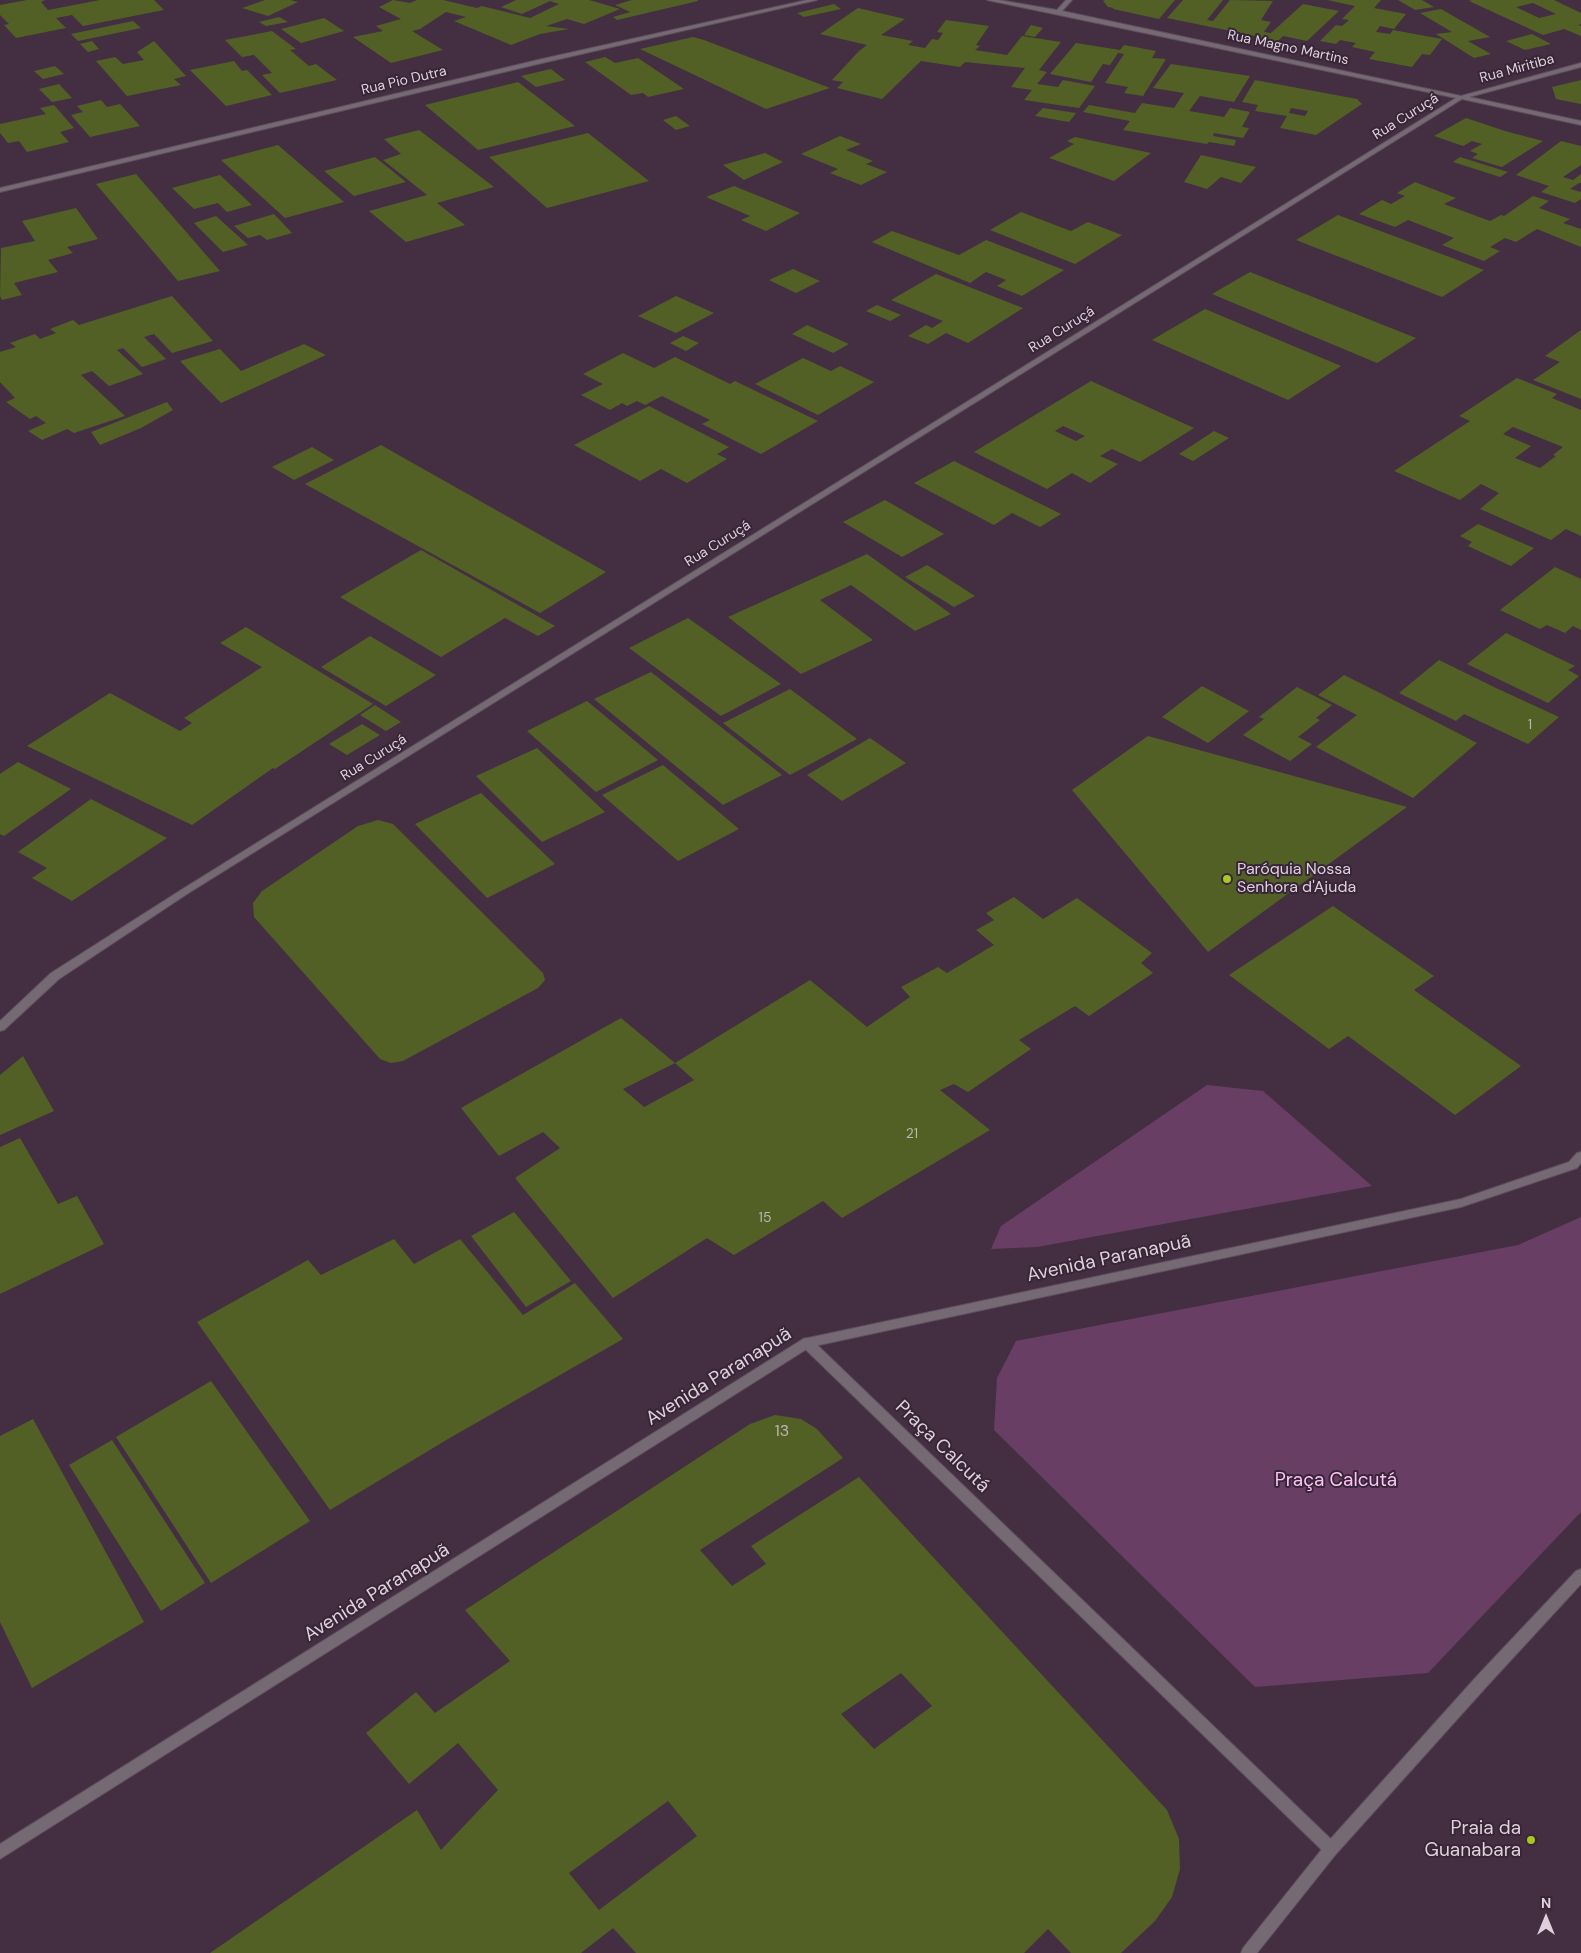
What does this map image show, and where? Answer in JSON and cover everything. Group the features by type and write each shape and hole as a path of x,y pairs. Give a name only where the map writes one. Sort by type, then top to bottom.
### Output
{"street":[{"name":"Rua Pio Dutra","path":"0,190 542,61 814,0"},
{"name":"Rua Magno Martins","path":"990,0 1058,12 1581,123"},
{"path":"1058,12 1069,0"},
{"name":"Rua Miritiba","path":"1460,98 1581,65"},
{"name":"Rua Curuçá","path":"0,1027 55,976 184,892 1460,98"},
{"name":"Avenida Paranapuã","path":"0,1852 807,1343 1461,1203 1573,1165 1581,1156"},
{"name":"Praça Calcutá","path":"807,1343 1331,1848"},
{"path":"1248,1953 1331,1848 1581,1575"}],"green space":[{"path":"1207,1085 1263,1091 1372,1186 1037,1247 991,1249 1001,1226"},
{"name":"Praça Calcutá","path":"1581,1217 1581,1512 1428,1673 1255,1687 994,1430 997,1378 1016,1341 1518,1245"}],"building":[{"path":"27,0 45,0 41,2 48,10 100,0 154,0 164,10 83,26 72,15 56,18 66,28 16,38 4,25 9,24 0,15 0,5"},
{"path":"265,0 290,0 298,2 268,16 242,8"},
{"path":"393,0 410,3 417,0 443,0 477,8 482,6 530,18 559,4 550,1 522,14 501,7 516,0 589,0 620,9 584,24 567,19 546,26 569,29 540,34 511,45 454,21 466,17 446,12 420,29 412,31 443,50 391,63 353,37 383,31 376,26 401,19 379,7"},
{"path":"632,0 698,1 617,20 613,17 630,12 615,5"},
{"path":"1175,0 1159,19 1113,9 1108,7 1103,1"},
{"path":"1183,0 1223,0 1207,20 1213,21 1230,0 1273,1 1261,20 1271,22 1264,32 1271,33 1303,4 1339,11 1307,41 1283,36 1273,46 1256,42 1260,37 1167,18"},
{"path":"1327,0 1381,0 1374,8 1406,14 1394,29 1380,26 1376,32 1390,34 1393,30 1442,39 1430,55 1422,54 1412,67 1369,59 1375,52 1352,47 1356,43 1340,40 1336,44 1320,41 1336,25 1342,26 1349,20 1342,19 1355,6"},
{"path":"1398,0 1422,0 1434,7 1415,10"},
{"path":"1554,0 1581,13 1581,24 1578,25 1581,26 1581,36 1564,29 1543,35 1469,1","holes":["1533,3 1556,14 1539,18 1516,7"]},
{"path":"834,4 841,9 804,17 797,13"},
{"path":"858,8 905,19 881,35 913,41 908,45 925,48 932,39 938,40 943,33 937,32 946,20 989,26 976,45 980,46 975,50 1007,55 1022,36 1061,42 1039,70 1047,72 1037,84 1058,87 1063,80 1095,86 1079,108 1024,100 1032,90 1011,87 1025,68 965,62 960,67 921,61 882,99 837,88 843,82 832,80 867,45 820,34"},
{"path":"1441,9 1490,37 1468,41 1491,54 1474,58 1436,34 1452,32 1420,13"},
{"path":"279,17 288,22 266,26 259,22"},
{"path":"324,18 344,31 301,43 281,29"},
{"path":"133,21 141,28 78,41 71,34"},
{"path":"1031,25 1043,28 1035,37 1024,35"},
{"path":"272,31 296,49 290,50 309,66 316,64 337,80 280,93 262,75 272,73 254,55 242,57 225,40"},
{"path":"1532,34 1551,44 1525,50 1506,41"},
{"path":"693,37 830,88 766,109 640,49"},
{"path":"92,41 99,49 88,52 80,44"},
{"path":"154,41 186,76 174,79 181,85 127,96 96,61 115,57 123,64 144,60 137,52"},
{"path":"1076,43 1120,50 1124,45 1156,51 1152,58 1166,59 1143,96 1124,93 1128,87 1105,83 1124,54 1118,53 1110,65 1103,64 1091,82 1050,74"},
{"path":"605,57 615,63 638,58 684,89 648,97 643,93 631,95 585,62"},
{"path":"234,61 242,71 247,70 272,95 226,106 190,70"},
{"path":"1171,64 1250,76 1234,102 1200,96 1189,111 1224,117 1230,108 1250,112 1242,127 1249,128 1243,138 1214,133 1213,136 1236,140 1234,146 1209,142 1207,144 1123,130 1130,121 1083,112 1089,105 1135,113 1142,103 1174,108 1184,93 1153,88"},
{"path":"55,66 64,74 43,79 34,71"},
{"path":"551,69 565,80 536,87 521,76"},
{"path":"1255,80 1357,99 1362,104 1316,135 1280,128 1287,116 1255,111 1258,105 1242,102","holes":["1291,108 1308,111 1305,116 1289,113"]},
{"path":"1581,80 1581,104 1556,99 1552,87"},
{"path":"518,82 575,126 478,150 425,105"},
{"path":"59,84 72,98 52,102 39,89"},
{"path":"101,100 107,107 120,104 140,126 90,137 71,115 83,112 77,106"},
{"path":"54,105 74,128 60,132 69,142 27,152 19,141 8,143 0,133 0,124 46,114 40,108"},
{"path":"1043,108 1076,113 1069,122 1035,116"},
{"path":"676,116 690,126 676,130 663,120"},
{"path":"1466,118 1543,141 1502,167 1472,158 1478,154 1470,151 1482,144 1472,141 1463,146 1434,136"},
{"path":"419,130 494,187 437,203 465,225 406,242 369,211 427,195 383,160 401,154 384,139"},
{"path":"588,133 649,181 547,208 489,157"},
{"path":"840,136 861,144 846,150 873,161 866,164 887,172 861,185 830,173 838,169 801,154"},
{"path":"1075,137 1151,153 1114,181 1049,158 1074,144 1067,141"},
{"path":"1561,141 1581,146 1581,165 1563,177 1573,180 1581,174 1581,183 1570,189 1581,192 1581,199 1575,203 1541,192 1549,186 1516,175"},
{"path":"278,145 344,202 285,218 221,160"},
{"path":"765,153 783,162 744,180 723,165"},
{"path":"1201,155 1256,167 1241,183 1221,177 1207,189 1184,182"},
{"path":"375,157 406,182 354,196 324,171"},
{"path":"1460,157 1508,172 1500,177 1453,162"},
{"path":"136,174 220,271 178,281 96,184"},
{"path":"220,175 252,205 227,212 218,203 194,209 172,188"},
{"path":"1415,182 1456,198 1444,204 1490,221 1501,215 1504,216 1533,196 1549,201 1539,208 1570,219 1563,223 1581,229 1581,247 1537,229 1516,242 1505,238 1490,247 1500,251 1484,261 1442,245 1454,238 1408,220 1395,227 1359,214 1382,200 1391,204 1405,196 1397,193"},
{"path":"734,186 800,213 766,231 741,220 750,216 706,197"},
{"path":"76,208 98,239 67,247 73,253 48,260 58,272 14,283 22,295 2,300 0,296 1,248 35,241 22,221"},
{"path":"1021,212 1071,231 1088,222 1122,235 1075,264 990,230"},
{"path":"274,214 292,233 267,240 260,235 248,238 234,226"},
{"path":"1338,215 1484,270 1442,297 1296,240"},
{"path":"216,216 248,245 223,252 194,223"},
{"path":"892,231 959,255 986,240 1064,270 1022,296 997,286 1006,280 986,272 970,283 872,242"},
{"path":"793,269 820,281 796,293 769,280"},
{"path":"1250,272 1416,338 1377,363 1212,294"},
{"path":"936,274 1023,308 968,343 946,333 928,344 908,336 926,325 932,328 943,321 891,300"},
{"path":"172,296 213,341 172,353 154,334 144,337 166,359 142,367 123,348 117,350 143,374 109,386 92,371 81,375 125,416 74,433 67,429 42,440 28,431 46,423 36,416 30,419 6,402 15,398 0,382 0,352 16,347 10,343 35,334 40,339 56,333 50,329 73,320 79,325"},
{"path":"676,296 714,313 676,333 638,316"},
{"path":"877,305 901,315 890,321 866,311"},
{"path":"1205,309 1341,366 1288,400 1152,340"},
{"path":"807,325 849,344 833,353 792,334"},
{"path":"1581,330 1581,399 1533,380 1560,362 1545,356"},
{"path":"683,336 699,343 686,351 670,343"},
{"path":"304,344 326,355 221,403 180,361 220,349 241,371"},
{"path":"623,353 654,368 675,357 730,384 735,381 818,421 761,454 702,424 710,420 662,396 645,405 637,401 627,406 622,403 610,410 581,395 603,384 583,374"},
{"path":"803,358 831,371 840,366 874,382 818,415 755,384"},
{"path":"1517,378 1557,394 1552,398 1581,410 1581,536 1566,529 1551,540 1480,509 1499,493 1481,484 1460,500 1394,471 1470,421 1459,416","holes":["1513,427 1563,447 1553,455 1556,456 1540,468 1515,458 1531,446 1503,434"]},
{"path":"1091,381 1194,428 1140,462 1112,449 1100,456 1118,464 1090,483 1072,473 1047,489 974,452","holes":["1063,426 1085,436 1076,441 1055,431"]},
{"path":"167,402 173,410 141,428 100,445 91,432"},
{"path":"649,406 729,447 717,454 727,459 687,483 661,469 640,481 574,445"},
{"path":"1214,431 1229,438 1193,461 1179,454"},
{"path":"381,445 606,572 540,613 305,484"},
{"path":"312,447 334,460 294,480 272,467"},
{"path":"954,461 1061,514 1040,527 1012,513 994,525 914,483"},
{"path":"885,500 944,534 902,557 843,522"},
{"path":"1478,524 1534,548 1511,566 1468,546 1472,542 1460,536"},
{"path":"421,550 555,626 538,636 505,618 441,657 340,597"},
{"path":"867,554 951,614 915,631 851,585 820,600 873,640 801,674 728,617"},
{"path":"927,565 975,596 954,607 905,577"},
{"path":"1555,567 1581,579 1581,630 1573,626 1565,633 1547,625 1540,629 1500,610"},
{"path":"688,618 781,684 721,716 629,648"},
{"path":"246,627 373,704 275,769 273,768 192,825 27,746 110,693 180,731 192,723 184,718 262,667 220,643"},
{"path":"1506,633 1575,666 1568,670 1579,676 1548,703 1467,664"},
{"path":"370,636 436,675 386,706 321,667"},
{"path":"1439,660 1559,717 1528,744 1464,714 1456,721 1399,693"},
{"path":"651,672 782,775 723,805 594,699"},
{"path":"1344,675 1477,743 1413,798 1316,747 1357,715 1318,695"},
{"path":"1202,686 1249,711 1208,743 1162,717"},
{"path":"1297,687 1332,705 1316,718 1320,720 1298,737 1312,744 1290,761 1243,735 1264,719 1259,717"},
{"path":"790,689 857,739 790,775 723,723"},
{"path":"587,701 658,760 596,792 527,731"},
{"path":"375,705 401,722 386,731 360,715"},
{"path":"362,724 380,735 347,755 329,744"},
{"name":"Paróquia Nossa Senhora d'Ajuda","path":"1148,736 1407,807 1208,952 1072,790"},
{"path":"870,738 906,763 842,801 807,775"},
{"path":"537,748 605,812 542,842 476,776"},
{"path":"18,762 71,789 4,836 0,834 0,774"},
{"path":"663,765 739,829 678,861 602,795"},
{"path":"481,793 555,864 487,898 415,824"},
{"path":"91,799 167,838 72,901 32,878 47,868 18,852"},
{"path":"378,820 393,824 543,973 545,980 538,988 403,1061 391,1063 380,1059 254,917 253,903 262,891 358,826"},
{"path":"1014,897 1043,919 1077,898 1152,953 1141,963 1153,973 1089,1016 1075,1006 1019,1040 1031,1049 968,1092 954,1084 940,1090 990,1130 842,1218 823,1201 734,1255 707,1238 613,1298 515,1178 560,1148 543,1132 499,1156 461,1108 621,1018 675,1063 810,980 867,1027 910,997 901,987 938,967 947,973 994,945 976,930 994,920 986,913","holes":["675,1063 694,1080 644,1107 623,1089"]},
{"name":"Paróquia Nossa Senhora d'Ajuda","path":"1333,906 1434,976 1414,990 1521,1066 1455,1115 1348,1036 1329,1049 1229,975"},
{"path":"23,1056 54,1111 0,1135 0,1075"},
{"path":"20,1138 58,1204 77,1196 104,1244 0,1294 0,1147"},
{"path":"514,1212 571,1281 526,1307 471,1236"},
{"path":"394,1239 414,1264 460,1239 523,1315 575,1283 623,1339 448,1439 330,1510 197,1322 308,1260 321,1275"},
{"path":"211,1381 310,1521 211,1583 116,1437"},
{"path":"775,1415 801,1419 817,1429 843,1458 700,1550 732,1586 766,1564 751,1546 859,1477 1167,1810 1179,1839 1180,1869 1172,1897 1155,1921 1121,1953 1071,1953 1048,1929 1024,1953 636,1953 613,1928 581,1953 210,1953 417,1810 441,1850 498,1790 458,1743 409,1784 366,1733 416,1692 435,1713 510,1661 465,1610 750,1424","holes":["901,1673 932,1706 874,1749 841,1714","668,1801 697,1836 599,1910 569,1873"]},
{"path":"33,1419 144,1622 32,1688 0,1622 0,1436"},
{"path":"112,1440 205,1583 161,1611 69,1465"}],"place":[{"name":"Paróquia Nossa Senhora d'Ajuda","path":"1227,879"},
{"name":"Praia da Guanabara","path":"1531,1840"}]}
